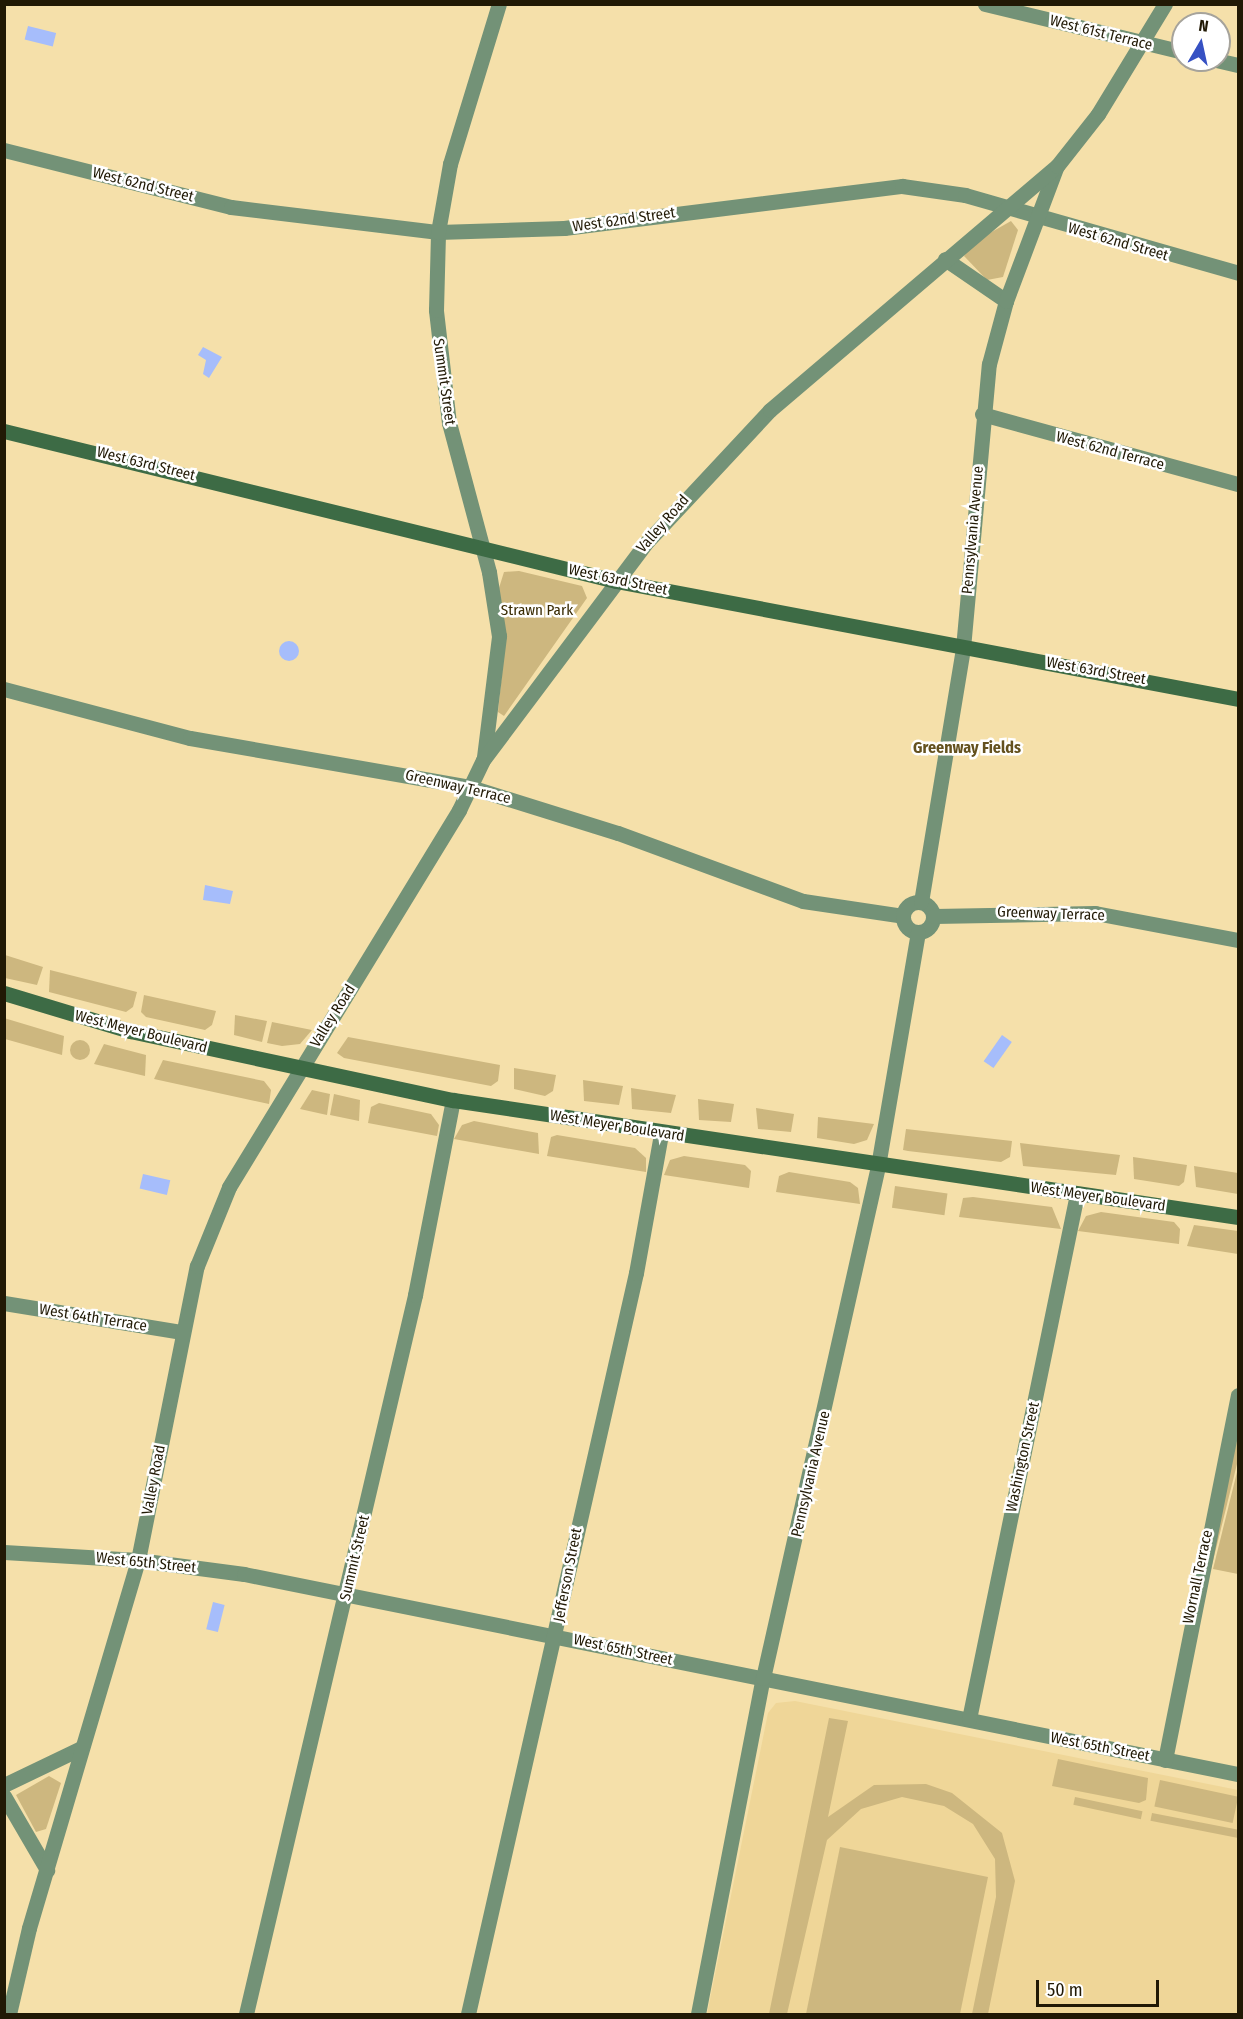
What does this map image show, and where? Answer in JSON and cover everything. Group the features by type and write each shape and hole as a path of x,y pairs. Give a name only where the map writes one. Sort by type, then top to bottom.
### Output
{"main road":[{"name":"West 63rd Street","path":"4,431 483,550 616,580 1239,699"},
{"name":"West Meyer Boulevard","path":"4,993 130,1031 298,1069 453,1100 661,1134 1239,1217"}],"street":[{"name":"Summit Street","path":"483,760 499,636 483,550 439,367 438,232 459,129 499,4"},
{"name":"West 61st Terrace","path":"985,4 1171,50"},
{"name":"Pennsylvania Avenue","path":"921,902 963,648 982,414 1006,301 1035,217 1057,166 1144,44 1165,4"},
{"name":"West 62nd Street","path":"4,150 231,207 438,232 564,228 883,187 932,189 1239,273"},
{"name":"Pennsylvania Avenue","path":"1003,208 1057,166"},
{"name":"Valley Road","path":"9,2014 81,1748 110,1668 138,1560 181,1332 213,1220 298,1069 470,787 483,760 616,580 770,410 1003,208"},
{"path":"945,259 1006,301"},
{"name":"West 62nd Terrace","path":"982,414 1239,484"},
{"name":"Greenway Terrace","path":"4,689 179,735 470,787 618,833 803,901 903,916"},
{"path":"921,902 934,916 931,926 918,932 906,926 903,916 907,907 921,902"},
{"name":"Greenway Terrace","path":"934,916 1095,914 1239,940"},
{"name":"Pennsylvania Avenue","path":"698,2014 763,1678 878,1166 918,932"},
{"name":"Summit Street","path":"246,2014 347,1595 453,1100"},
{"name":"Jefferson Street","path":"468,2014 556,1636 636,1273 661,1134"},
{"name":"Washington Street","path":"969,1719 1077,1194"},
{"name":"West 64th Terrace","path":"4,1303 181,1332"},
{"name":"Wornall Terrace","path":"1165,1760 1239,1395"},
{"name":"West 65th Street","path":"4,1552 138,1560 347,1595 1239,1774"},
{"path":"4,1785 81,1748"},
{"path":"4,1796 47,1869"}],"shaded area":[{"path":"795,1701 1238,1790 1238,2014 707,2014 768,1713 776,1703"}],"green space":[{"path":"1011,221 1018,230 1003,277 987,280 964,256 974,242"},
{"name":"Strawn Park","path":"519,571 582,586 587,598 504,716 498,712 505,644 499,588 504,572"},
{"path":"5,955 43,967 37,985 5,978"},
{"path":"50,970 137,992 133,1007 126,1012 49,992"},
{"path":"144,995 216,1011 212,1025 205,1030 146,1017 141,1012"},
{"path":"235,1015 267,1021 262,1042 234,1035"},
{"path":"4,1018 64,1036 62,1055 5,1039"},
{"path":"272,1022 312,1030 300,1044 282,1046 267,1043"},
{"path":"348,1037 500,1065 498,1081 491,1086 344,1058 337,1053"},
{"path":"76,1040 84,1040 90,1046 90,1054 84,1060 76,1060 70,1054 70,1046"},
{"path":"104,1044 146,1055 145,1076 94,1064"},
{"path":"163,1060 264,1081 271,1090 269,1104 154,1079"},
{"path":"514,1068 556,1075 553,1091 545,1096 514,1089"},
{"path":"583,1080 623,1086 619,1105 584,1101"},
{"path":"631,1088 676,1095 671,1113 632,1109"},
{"path":"312,1090 330,1094 327,1115 300,1109"},
{"path":"334,1094 360,1100 359,1121 330,1115"},
{"path":"698,1099 734,1104 731,1122 699,1120"},
{"path":"379,1103 431,1114 439,1125 437,1136 368,1123 371,1107"},
{"path":"756,1108 794,1114 791,1132 758,1129"},
{"path":"818,1117 874,1124 867,1140 854,1144 817,1138"},
{"path":"474,1121 538,1133 539,1154 454,1139 462,1125"},
{"path":"906,1129 1012,1141 1010,1157 1001,1162 903,1150"},
{"path":"557,1135 635,1148 646,1158 646,1172 547,1156 551,1137"},
{"path":"1020,1143 1120,1155 1116,1175 1023,1166"},
{"path":"684,1156 745,1165 751,1171 749,1188 664,1175 670,1160"},
{"path":"1133,1157 1187,1165 1184,1182 1179,1186 1134,1179"},
{"path":"1194,1166 1238,1173 1238,1194 1196,1187"},
{"path":"789,1172 850,1182 858,1188 860,1204 776,1192 779,1176"},
{"path":"895,1186 947,1193 944,1215 892,1208"},
{"path":"973,1197 1052,1207 1061,1229 959,1217 963,1198"},
{"path":"1101,1212 1174,1222 1180,1229 1179,1244 1078,1231 1086,1216"},
{"path":"1194,1225 1238,1231 1238,1254 1187,1246"},
{"path":"1238,1435 1238,1460 1211,1569 1207,1568"},
{"path":"1238,1468 1238,1574 1213,1569"},
{"path":"829,1718 848,1721 828,1817 874,1785 926,1784 952,1793 1002,1833 1015,1881 988,2014 972,2014 996,1897 995,1859 973,1824 944,1806 902,1797 861,1809 827,1840 787,2014 769,2014"},
{"path":"1058,1759 1148,1778 1146,1800 1139,1803 1052,1786"},
{"path":"49,1776 61,1783 46,1829 36,1832 16,1795"},
{"path":"1160,1780 1238,1797 1233,1823 1154,1806"},
{"path":"1075,1797 1142,1811 1141,1819 1073,1805"},
{"path":"1152,1813 1238,1830 1237,1838 1150,1821"},
{"path":"840,1847 988,1877 960,2014 806,2014"}],"water":[{"path":"28,26 56,33 53,47 25,40"},
{"path":"203,347 222,357 209,378 203,374 206,360 198,355"},
{"path":"285,641 293,641 299,647 299,655 293,661 285,661 279,655 279,647"},
{"path":"205,885 233,891 230,904 203,900"},
{"path":"1002,1035 1012,1042 993,1068 984,1061"},
{"path":"143,1174 170,1180 167,1195 140,1189"},
{"path":"213,1602 225,1605 218,1632 206,1629"}],"district":[{"name":"Greenway Fields","path":"967,748"}]}
